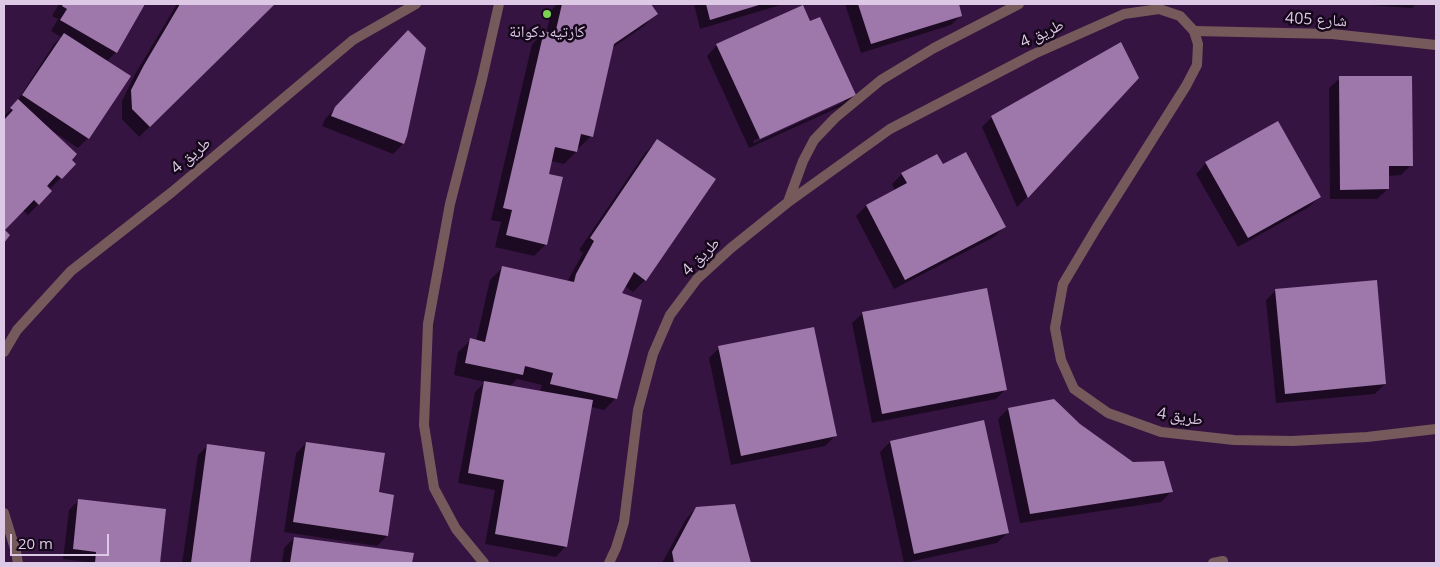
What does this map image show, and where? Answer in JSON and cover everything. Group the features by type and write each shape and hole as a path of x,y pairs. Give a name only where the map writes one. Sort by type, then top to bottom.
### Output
{"street":[{"name":"طريق 4","path":"4,352 17,330 70,271 172,192 353,40 416,4"},
{"path":"484,563 456,529 434,488 424,425 428,324 450,204 499,4"},
{"path":"787,203 803,161 814,140 834,118 881,80 934,48 1019,4"},
{"name":"طريق 4","path":"610,563 624,522 638,410 653,354 670,316 697,279 730,248 787,203 890,129 1034,54 1124,14 1158,10 1180,16 1194,31 1198,44 1196,65 1186,86 1063,284 1054,328 1060,360 1074,389 1108,413 1161,432 1234,440 1292,441 1367,437 1436,429"},
{"name":"شارع 405","path":"1194,31 1332,34 1436,45"},
{"path":"4,513 18,563"}],"building":[{"path":"63,4 145,4 117,53 60,20 67,9 62,6"},
{"path":"180,4 275,4 150,127 132,109 131,90"},
{"path":"562,4 651,4 658,14 614,44 593,137 581,134 577,152 555,147 549,174 563,177 547,245 506,235 512,210 503,208 544,31 555,34"},
{"path":"706,4 762,4 710,20"},
{"path":"858,4 959,4 962,16 871,44"},
{"path":"803,5 810,21 820,17 856,95 760,139 716,44"},
{"path":"408,30 426,48 404,144 331,116 335,107"},
{"path":"64,33 131,76 89,139 22,95"},
{"path":"1121,42 1139,78 1028,198 991,116"},
{"path":"1339,76 1412,76 1413,166 1389,166 1389,189 1340,190"},
{"path":"18,99 77,154 72,160 76,164 62,179 57,175 47,186 52,191 39,205 34,200 5,230 10,235 4,243 4,120 13,110 10,108"},
{"path":"1278,121 1321,197 1248,238 1205,162"},
{"path":"657,139 716,179 646,281 634,272 622,293 642,300 617,399 550,384 553,373 525,366 523,375 465,363 470,338 485,342 502,266 574,282 576,274 594,241 590,238"},
{"path":"966,152 1006,227 905,280 866,205 907,183 901,173 937,154 943,164"},
{"path":"1377,280 1386,384 1285,394 1275,289"},
{"path":"987,288 1007,390 882,414 862,312"},
{"path":"814,327 837,436 741,456 718,346"},
{"path":"484,381 593,400 567,547 495,534 504,480 468,473"},
{"path":"1054,399 1080,424 1133,462 1164,461 1173,492 1030,514 1008,408"},
{"path":"984,420 1009,533 914,554 890,441"},
{"path":"306,442 385,453 379,492 394,495 388,536 293,522"},
{"path":"207,444 265,452 250,563 191,563"},
{"path":"78,499 166,509 160,563 95,563 96,552 73,549"},
{"path":"735,504 751,563 674,563 672,552 696,507"},
{"path":"294,537 414,553 412,563 290,563"}],"place":[{"name":"كارتيه دكوانة","path":"547,14"}]}
